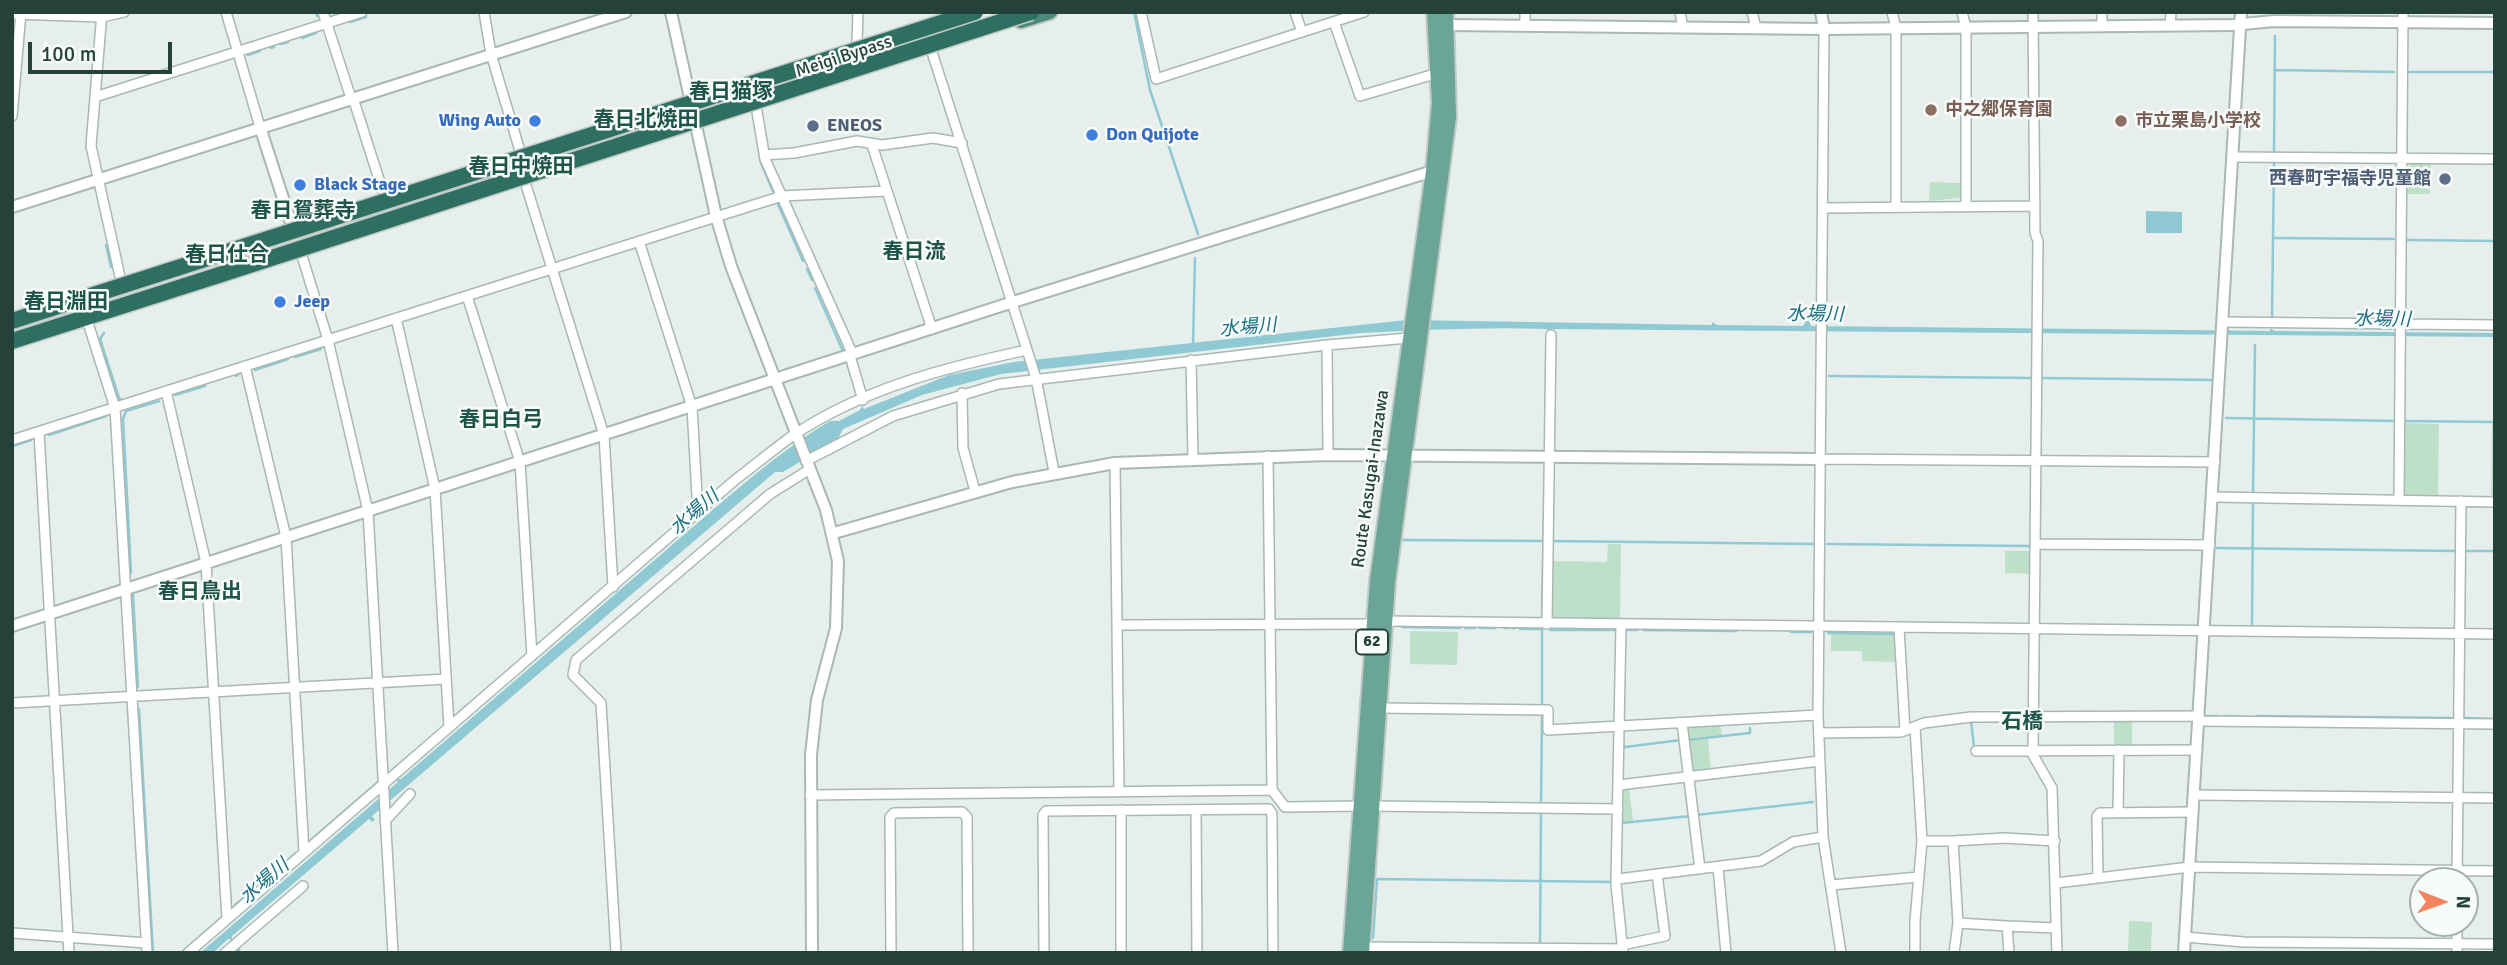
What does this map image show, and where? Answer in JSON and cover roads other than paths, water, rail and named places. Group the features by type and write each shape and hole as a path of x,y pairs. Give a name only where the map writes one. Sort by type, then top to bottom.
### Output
{"highway":[{"name":"Meigi Bypass","path":"12,318 384,195 955,12"},
{"path":"12,318 975,12"},
{"name":"Meigi Bypass","path":"301,253 1050,12"},
{"path":"12,347 244,274 389,222 458,188 970,24 1024,15"},
{"path":"12,341 1024,15"},
{"path":"12,330 405,203 424,186"}],"main road":[{"name":"Route Kasugai-Inazawa","path":"1418,314 1433,171 1438,72 1434,12"},
{"name":"Route Kasugai-Inazawa","path":"1358,951 1379,623 1413,335 1449,117 1446,19"},
{"name":"Route Kasugai-Inazawa","path":"1366,806 1379,708 1379,623"}],"street":[{"path":"12,116 18,13 102,15 124,12"},
{"path":"226,12 236,52 328,340 368,511 393,953"},
{"path":"323,12 384,195"},
{"path":"95,97 362,12"},
{"path":"484,12 491,54 520,152"},
{"path":"12,207 625,12"},
{"path":"671,12 716,216 775,381 834,533 838,561 839,609 813,722 810,795 812,953"},
{"path":"857,43 858,12"},
{"path":"1141,12 1156,79 1364,12"},
{"path":"1296,12 1302,32"},
{"path":"1525,12 1525,26"},
{"path":"1680,12 1683,28"},
{"path":"1752,12 1756,28"},
{"path":"1821,12 1824,29 1824,208 1818,715 1823,837 1841,953"},
{"path":"1892,12 1896,28 1896,207"},
{"path":"1962,12 1966,28 1966,206"},
{"path":"2034,12 2037,338 2033,751 2052,788 2057,953"},
{"path":"2102,12 2102,26"},
{"path":"2170,26 2171,12"},
{"path":"102,15 91,146 121,281"},
{"path":"1446,19 1525,26 1824,29 2170,26 2241,18 2340,17 2483,17 2495,23"},
{"path":"2399,500 2403,17"},
{"path":"2184,953 2241,18"},
{"path":"1334,22 1360,96 1438,72"},
{"path":"932,49 1035,375 1054,472"},
{"path":"756,106 764,155 851,356 863,400"},
{"path":"764,155 794,153 857,141 873,145 933,138 962,143"},
{"path":"873,145 932,329"},
{"path":"2233,157 2495,159"},
{"path":"12,626 1013,302 1433,171"},
{"path":"525,182 604,435 613,587"},
{"path":"12,440 782,196 887,191"},
{"path":"1824,208 2035,206"},
{"path":"639,241 692,407 698,513"},
{"path":"467,296 520,462 532,656"},
{"path":"396,318 435,489 449,727"},
{"path":"12,933 68,937 147,948 115,408 88,323"},
{"path":"2224,324 2495,325"},
{"path":"616,953 601,703 573,674 576,660 770,494 808,465 893,416 962,393 1035,375 1413,335"},
{"path":"1547,624 1551,335"},
{"path":"1327,345 1328,454"},
{"path":"188,953 735,480 796,434 863,400 947,367 1028,353"},
{"path":"1191,360 1193,459"},
{"path":"245,366 286,537 304,852"},
{"path":"166,391 206,563 227,919"},
{"path":"962,393 963,448 975,491"},
{"path":"39,432 69,953"},
{"path":"834,533 975,491 1054,472 1115,463 1328,454 2215,462"},
{"path":"1268,456 1272,790 1285,807 1618,809"},
{"path":"1115,463 1119,792"},
{"path":"2213,497 2495,502"},
{"path":"2458,867 2461,501"},
{"path":"2035,544 2210,545"},
{"path":"1117,625 1547,624 2495,634"},
{"path":"1621,625 1616,884 1623,949"},
{"path":"1899,628 1905,730"},
{"path":"12,704 446,678"},
{"path":"1379,708 1548,710 1548,730 1818,715"},
{"path":"1819,733 1905,730 1971,717 2033,716 2495,724"},
{"path":"1682,723 1700,869"},
{"path":"1915,727 1922,841 1915,953"},
{"path":"2118,813 2119,750"},
{"path":"1976,751 2197,750"},
{"path":"1619,785 1820,761"},
{"path":"810,795 1272,790"},
{"path":"385,819 410,794"},
{"path":"2194,795 2495,798"},
{"path":"1045,953 1043,815 1046,811 1269,809 1272,814 1273,953"},
{"path":"1121,810 1121,953"},
{"path":"1196,810 1197,953"},
{"path":"891,953 890,817 894,813 962,812 967,817 968,953"},
{"path":"2098,878 2097,816 2118,813 2193,812"},
{"path":"1618,879 1761,861 1793,842 1823,837"},
{"path":"1922,841 2004,838 2055,841"},
{"path":"1953,841 1958,923 1954,953"},
{"path":"1718,866 1726,953"},
{"path":"2056,883 2190,867 2409,869"},
{"path":"1358,951 1623,949 1665,936 1657,874"},
{"path":"1831,885 1919,877"},
{"path":"230,951 303,886"},
{"path":"1958,923 2056,928"},
{"path":"2007,926 2009,953"},
{"path":"2185,937 2244,942 2457,948 2495,944"}],"water":[{"path":"2146,211 2182,212 2182,233 2146,233"},
{"path":"1407,320 1712,325 1712,322 1717,325 1803,326 1809,321 1811,326 2270,331 2270,328 2275,331 2495,333 2495,337 1550,329 1550,332 1546,329 1523,328 1430,330 1361,333 1001,374 922,395 843,429 838,439 783,472 775,472 372,816 375,820 372,822 369,819 232,936 232,940 228,939 213,953 200,953 398,782 396,779 401,779 716,507 785,451 830,421 839,421 860,410 862,406 864,409 949,375 1014,362"}],"waterway":[{"path":"316,12 317,16"},
{"path":"1134,12 1150,90 1198,234"},
{"path":"350,22 366,17"},
{"path":"302,38 316,33"},
{"path":"2274,151 2275,36"},
{"path":"281,44 288,42"},
{"path":"248,55 260,51"},
{"path":"2275,70 2394,72"},
{"path":"2409,72 2495,72"},
{"path":"757,136 761,163 773,191"},
{"path":"2272,319 2274,163"},
{"path":"777,202 803,261"},
{"path":"2275,238 2394,239"},
{"path":"2408,240 2495,241"},
{"path":"106,245 111,267"},
{"path":"1193,345 1195,258"},
{"path":"807,269 812,280"},
{"path":"815,288 842,349"},
{"path":"104,333 100,339 119,398 123,401"},
{"path":"2253,494 2255,345"},
{"path":"295,357 321,349"},
{"path":"255,370 288,359"},
{"path":"847,362 851,376"},
{"path":"1829,376 2033,378"},
{"path":"2040,378 2213,380"},
{"path":"175,395 205,386"},
{"path":"131,573 123,419 126,411 159,401"},
{"path":"49,435 106,416"},
{"path":"2226,418 2396,421"},
{"path":"2404,421 2495,422"},
{"path":"13,446 31,440"},
{"path":"2252,627 2253,501"},
{"path":"1542,619 1544,510"},
{"path":"1403,540 1543,541"},
{"path":"1551,541 1814,544"},
{"path":"1827,544 2030,546"},
{"path":"2217,548 2455,551"},
{"path":"2464,551 2495,551"},
{"path":"2464,627 2465,570"},
{"path":"133,595 138,687"},
{"path":"1402,627 1460,628"},
{"path":"1465,628 1475,628"},
{"path":"1480,628 1495,628"},
{"path":"1520,629 1542,629 1542,705"},
{"path":"1550,630 1614,630"},
{"path":"1627,630 1638,630"},
{"path":"1643,630 1736,631"},
{"path":"1791,632 1812,632"},
{"path":"1828,633 1897,634"},
{"path":"456,715 523,658"},
{"path":"139,709 153,953"},
{"path":"1541,803 1542,716"},
{"path":"2206,716 2218,716"},
{"path":"2224,716 2246,717"},
{"path":"2257,716 2451,718"},
{"path":"2466,718 2495,719"},
{"path":"1971,721 1974,747 1977,747"},
{"path":"1687,740 1750,733 1750,728"},
{"path":"1625,747 1681,740"},
{"path":"391,771 411,754"},
{"path":"312,839 378,782"},
{"path":"1696,815 1813,802"},
{"path":"1540,942 1541,815"},
{"path":"1622,823 1691,816"},
{"name":"水場川","path":"234,906 296,853"},
{"path":"1373,938 1377,879 1612,882"},
{"path":"181,953 221,918"},
{"path":"239,948 239,953"}],"place":[{"name":"中之郷保育園","path":"1931,110"},
{"name":"Wing Auto","path":"535,121"},
{"name":"市立栗島小学校","path":"2121,121"},
{"name":"ENEOS","path":"813,126"},
{"name":"Don Quijote","path":"1092,135"},
{"name":"西春町宇福寺児童館","path":"2445,179"},
{"name":"Black Stage","path":"300,185"},
{"name":"Jeep","path":"280,302"}],"district":[{"name":"春日猫塚","path":"731,92"},
{"name":"春日北焼田","path":"646,120"},
{"name":"春日中焼田","path":"521,167"},
{"name":"春日鴛葬寺","path":"303,211"},
{"name":"春日流","path":"914,252"},
{"name":"春日仕合","path":"227,255"},
{"name":"春日淵田","path":"66,302"},
{"name":"春日白弓","path":"501,420"},
{"name":"春日鳥出","path":"200,592"},
{"name":"石橋","path":"2022,722"}]}
